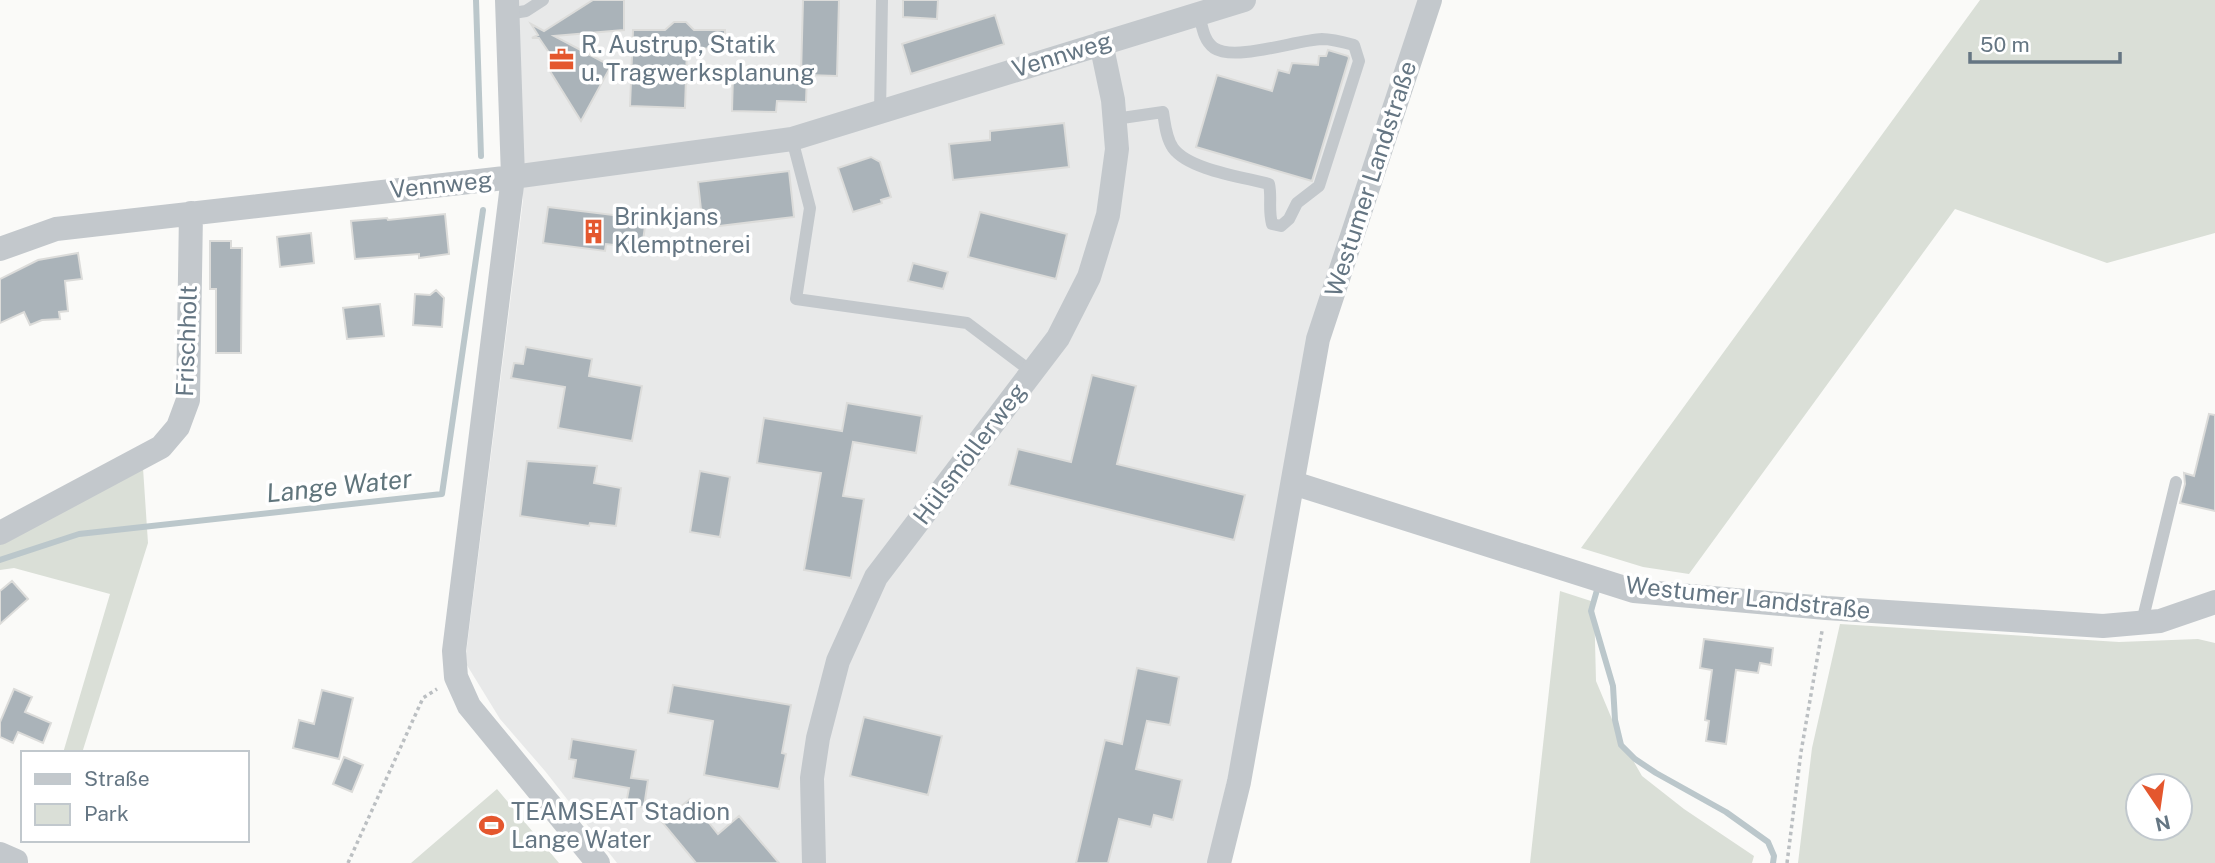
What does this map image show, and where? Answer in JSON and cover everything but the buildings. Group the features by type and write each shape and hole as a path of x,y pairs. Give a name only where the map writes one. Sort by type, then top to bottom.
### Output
{"street":[{"name":"Vennweg","path":"0,249 56,229 513,177 792,139 1244,0"},
{"name":"Westumer Landstraße","path":"1219,863 1239,782 1318,339 1430,0"},
{"path":"507,7 513,177 454,651 456,677 469,706 598,863"},
{"name":"Hülsmöllerweg","path":"814,863 812,778 818,737 838,661 876,577 1058,338 1089,278 1108,215 1117,149 1113,100 1101,43"},
{"name":"Frischholt","path":"0,533 161,447 178,427 188,400 191,214"},
{"name":"Westumer Landstraße","path":"1293,483 1634,591 1826,608 2103,625 2160,621 2215,602"},
{"path":"0,854 16,863"}],"lane":[{"path":"507,7 526,11 543,0"},
{"path":"880,112 882,0"},
{"path":"1115,119 1163,112 1173,148 1187,162 1269,184 1272,224 1281,226 1289,219 1297,203 1319,187 1359,61 1354,45 1322,39 1229,53 1214,48 1205,37 1199,14"},
{"path":"792,139 810,208 796,299 967,323 1032,372"},
{"path":"2142,622 2176,482"}],"path":[{"path":"1787,863 1801,752 1826,608"},
{"path":"348,863 423,698 456,677"}],"shaded area":[{"path":"517,0 1419,0 1329,273 1236,743 1208,863 617,863 545,771 500,719 465,662 523,200"}],"green space":[{"path":"1980,0 2215,0 2215,233 2107,263 1955,209 1689,574 1643,567 1581,548"},
{"path":"143,468 148,543 83,751 64,751 110,594 14,568 0,570 0,541"},
{"path":"1560,591 1594,602 1596,681 1619,736 1642,776 1684,809 1754,856 1752,863 1530,863"},
{"path":"1840,624 2119,642 2198,639 2215,643 2215,863 1798,863 1812,748"},
{"name":"TEAMSEAT Stadion Lange Water","path":"497,789 559,863 411,863"}],"waterway":[{"name":"Lange Water","path":"476,0 481,156"},
{"name":"Lange Water","path":"0,560 79,534 442,494 483,210"},
{"path":"1597,590 1591,611 1613,686 1615,720 1621,745 1635,759 1656,773 1726,812 1768,842 1774,856 1773,863"}],"place":[{"name":"R. Austrup, Statik u. Tragwerksplanung","path":"561,59"},
{"name":"Brinkjans Klemptnerei","path":"594,231"},
{"name":"TEAMSEAT Stadion Lange Water","path":"491,826"}]}
